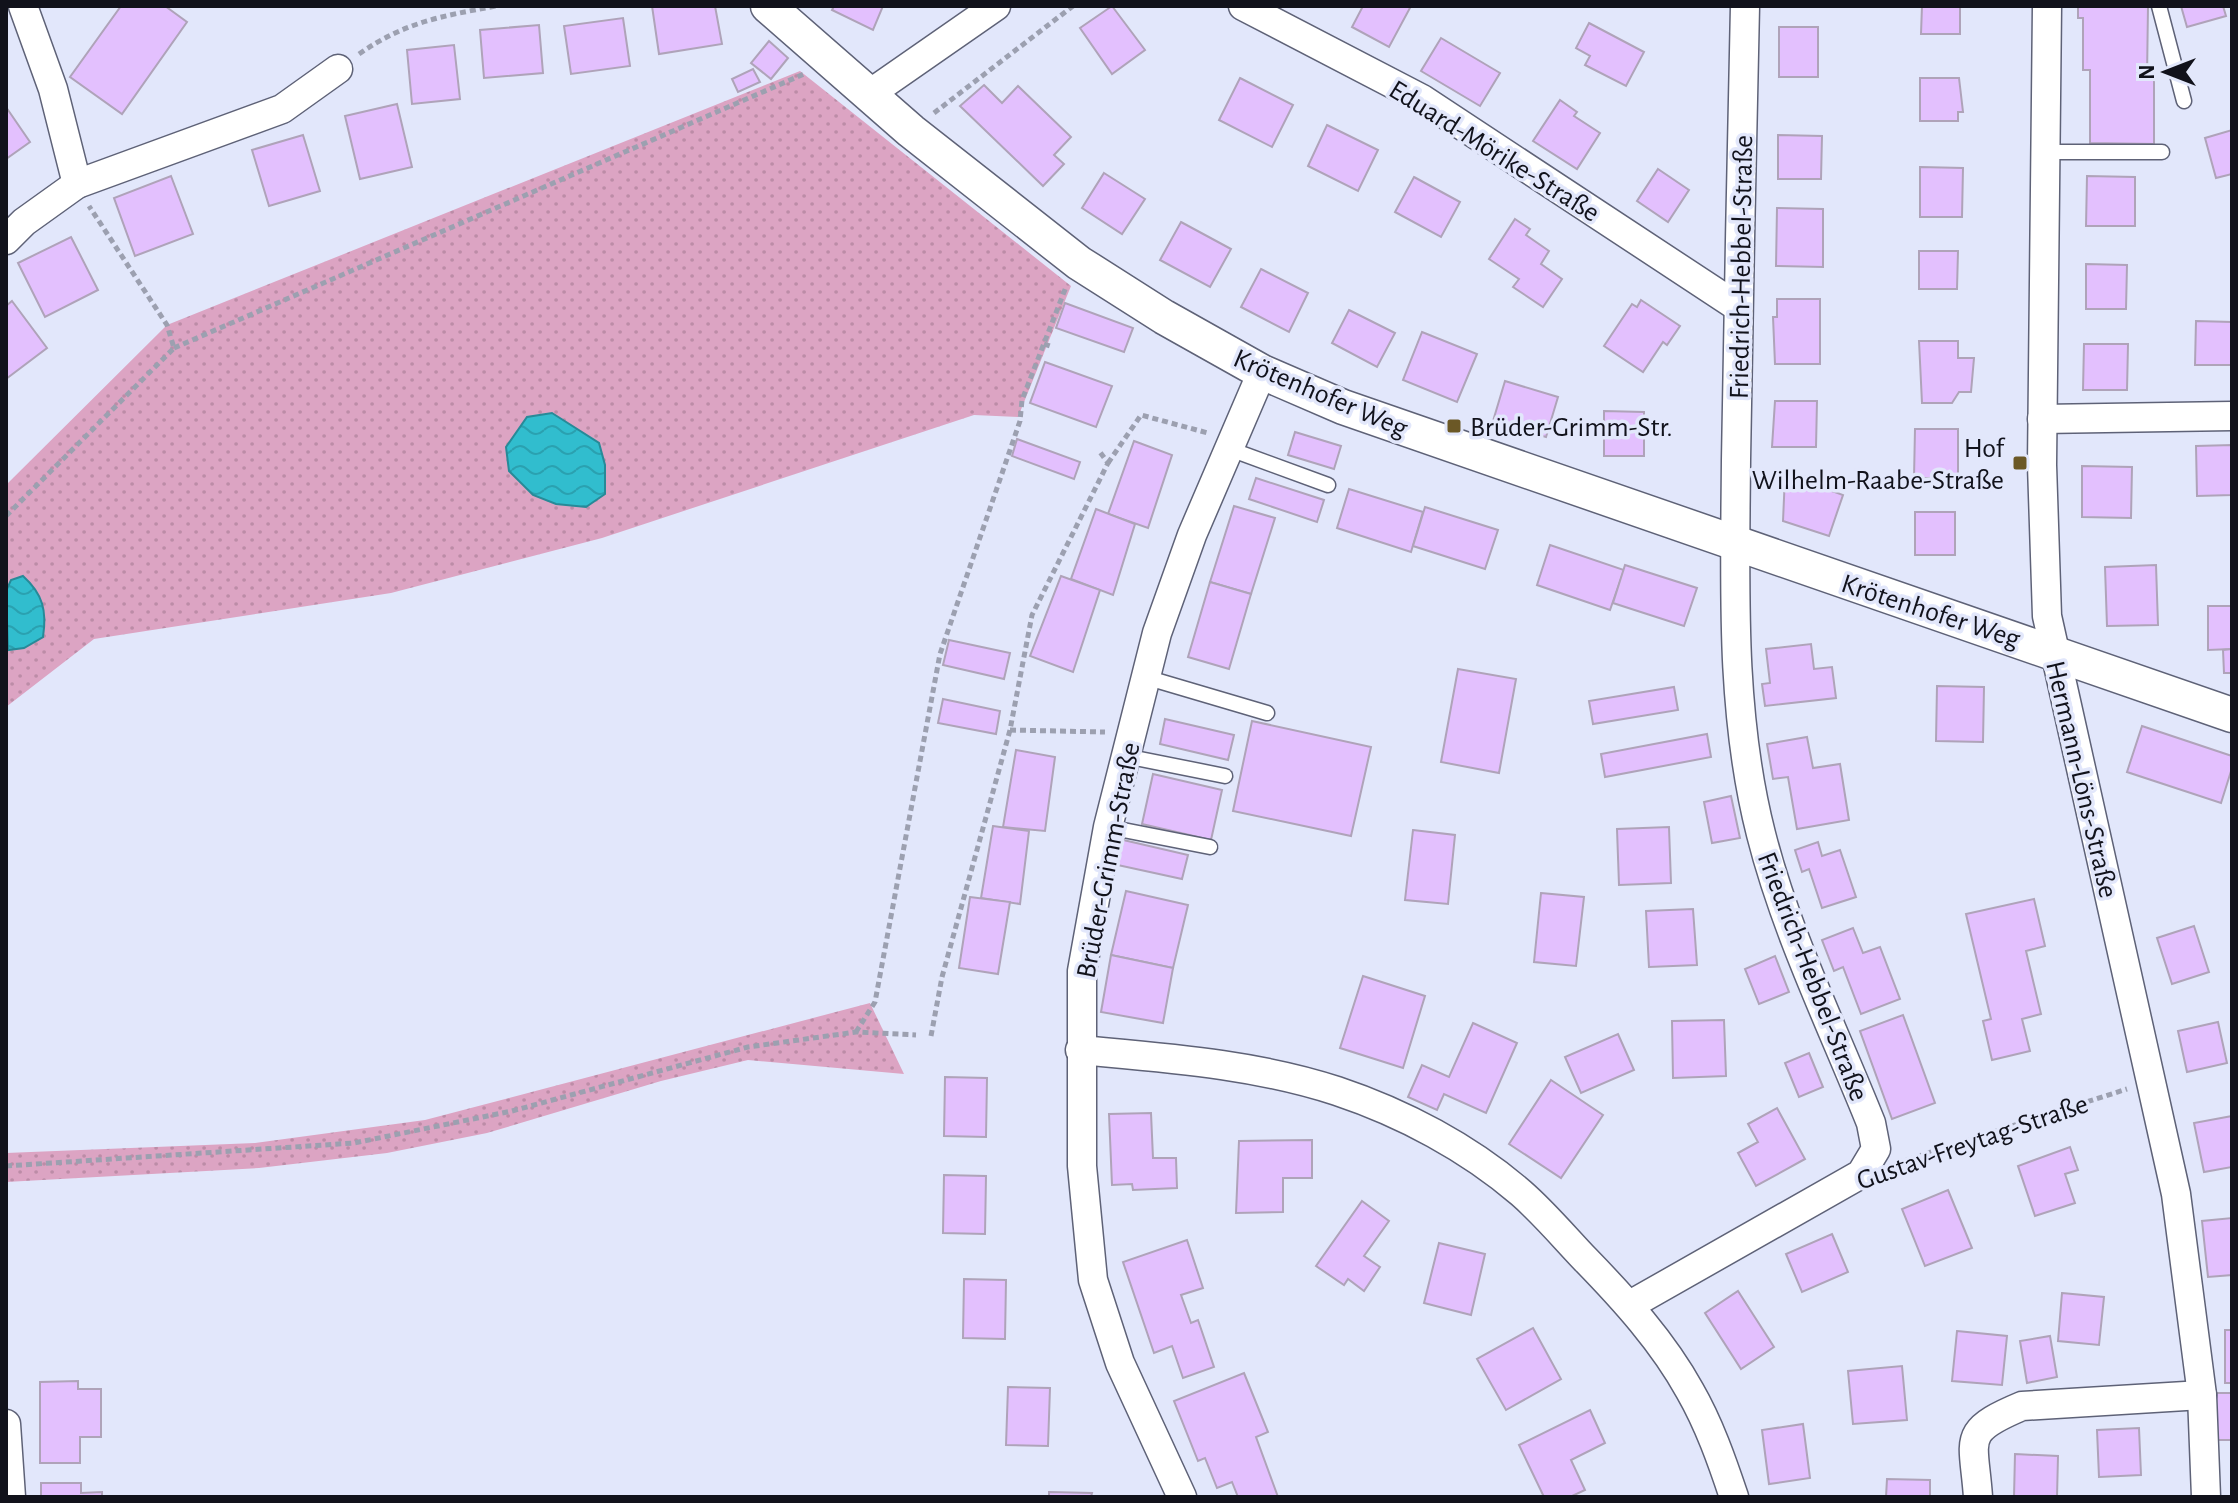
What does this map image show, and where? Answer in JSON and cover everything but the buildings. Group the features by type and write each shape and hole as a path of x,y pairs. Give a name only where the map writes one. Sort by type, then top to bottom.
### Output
{"street":[{"path":"23,6 53,89 77,184"},
{"name":"Krötenhofer Weg","path":"768,6 911,131 1079,263 1164,317 1262,372 1343,407 2232,715"},
{"path":"868,95 996,6"},
{"name":"Eduard-Mörike-Straße","path":"1243,6 1422,99 1738,307"},
{"name":"Friedrich-Hebbel-Straße","path":"1745,6 1735,545 1735,640 1741,715 1761,833 1781,901 1871,1123 1876,1149 1861,1174"},
{"name":"Hermann-Löns-Straße","path":"2047,6 2042,419 2047,616 2176,1194 2202,1395 2206,1497"},
{"path":"6,240 24,222 77,184 282,109 338,69"},
{"name":"Brüder-Grimm-Straße","path":"1182,1497 1120,1363 1093,1280 1082,1166 1082,971 1108,827 1145,677 1182,563 1228,444 1262,372"},
{"path":"2042,419 2232,416"},
{"path":"1080,1050 1184,1060 1263,1073 1337,1091 1408,1119 1475,1158 1522,1194 1630,1305 1690,1390 1717,1448 1734,1497"},
{"name":"Gustav-Freytag-Straße","path":"1630,1305 1861,1174"},
{"path":"1978,1497 1973,1443 1981,1427 1997,1416 2022,1406 2202,1395"},
{"path":"6,1424 11,1497"}],"lane":[{"path":"2159,6 2184,101"},
{"path":"2044,152 2162,152"},
{"path":"1228,444 1328,485"},
{"path":"1145,677 1267,713"},
{"path":"1128,745 1225,776"},
{"path":"1108,827 1210,847"}],"path":[{"path":"338,69 389,33 424,20 496,6"},
{"path":"911,131 1073,6"},
{"path":"6,516 174,348 831,62"},
{"path":"77,184 102,231 167,325 174,348"},
{"path":"856,1032 875,1002 940,654 1022,422 1022,400 1079,263"},
{"path":"1044,344 1053,347"},
{"path":"931,1036 942,977 1010,730 1032,615 1108,463 1141,415 1228,444"},
{"path":"1100,452 1108,463"},
{"path":"1010,730 1128,745"},
{"path":"6,1166 354,1143 512,1111 748,1047 856,1032 916,1035"},
{"name":"Gustav-Freytag-Straße","path":"1861,1174 2152,1081"}],"shaded area":[{"path":"800,71 1071,286 1018,417 974,415 602,538 391,593 94,639 6,707 6,485 167,325"},
{"path":"870,1003 904,1074 748,1060 661,1081 487,1133 387,1153 259,1168 6,1182 6,1153 255,1143 425,1120"}],"water":[{"path":"552,413 599,443 605,465 605,494 586,507 556,504 533,495 509,471 506,447 527,417"},
{"path":"23,576 35,589 42,604 43,637 24,648 8,650 6,591 11,580"}],"place":[{"name":"Brüder-Grimm-Str.","path":"1454,426"},
{"name":"Hof Wilhelm-Raabe-Straße","path":"2020,463"}]}
